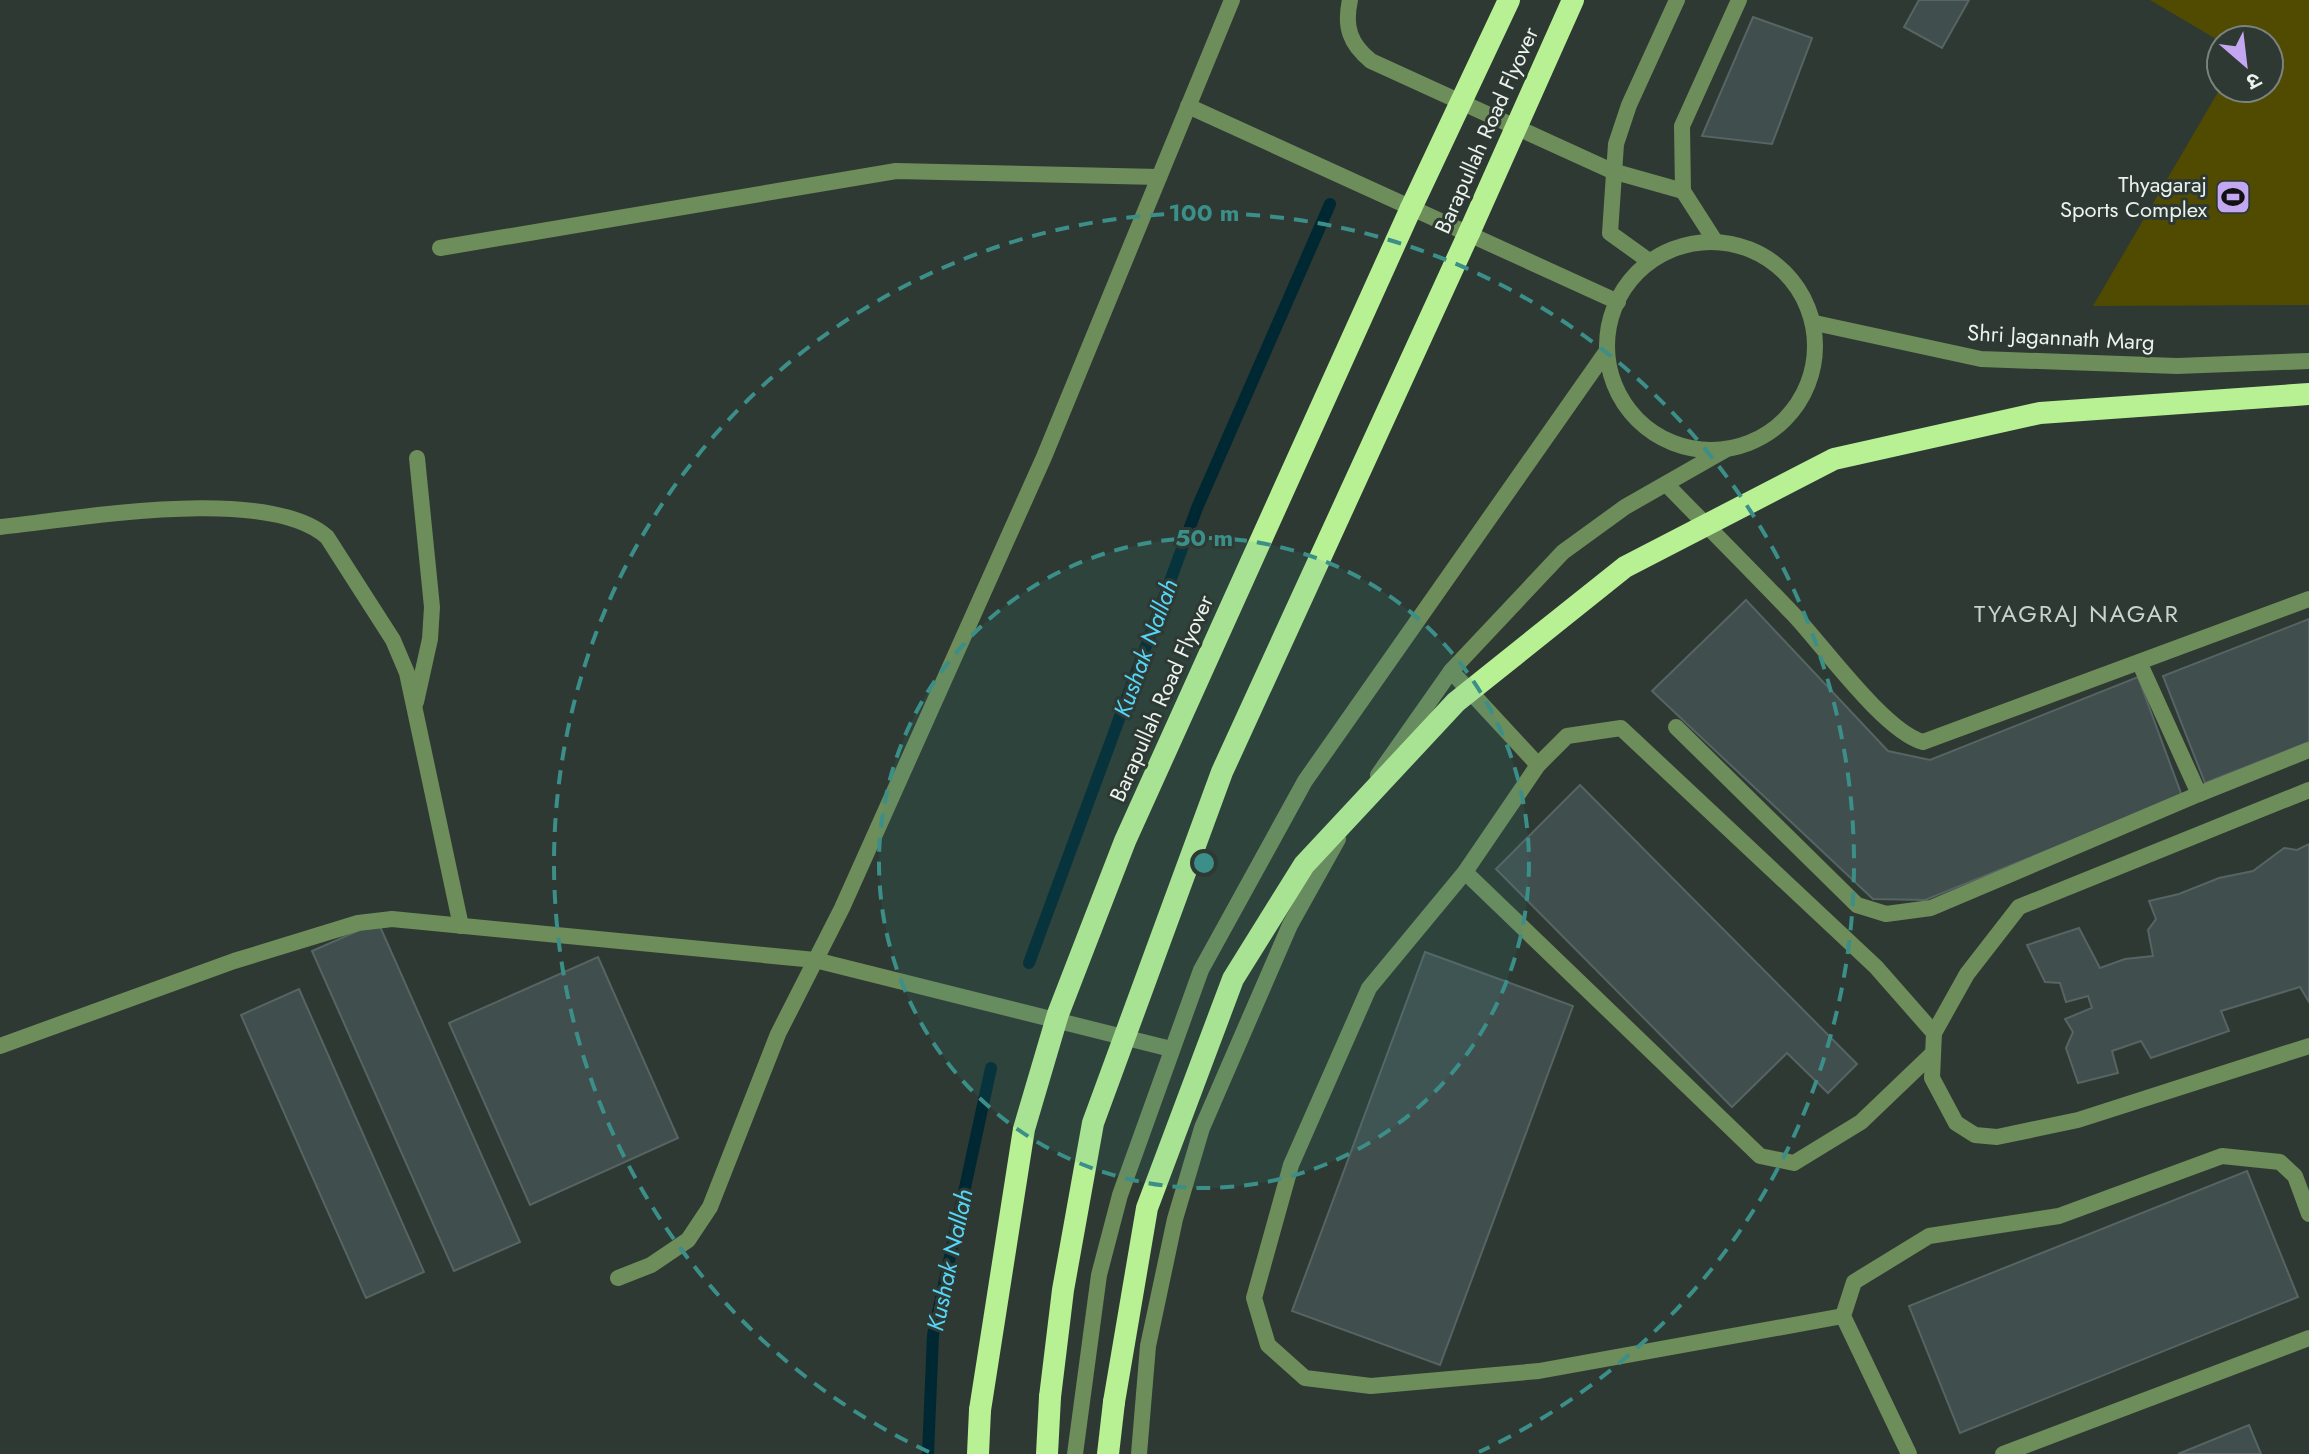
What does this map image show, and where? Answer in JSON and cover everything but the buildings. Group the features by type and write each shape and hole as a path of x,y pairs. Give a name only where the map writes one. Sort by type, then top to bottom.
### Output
{"highway":[{"name":"Barapullah Road Flyover","path":"978,1454 980,1410 994,1305 1024,1129 1058,1014 1131,827 1509,0"},
{"name":"Barapullah Road Flyover","path":"1047,1454 1063,1290 1093,1123 1222,772 1573,0"},
{"path":"1108,1454 1147,1208 1233,979 1304,865 1456,702 1625,567 1834,459 2040,413 2309,394"}],"street":[{"path":"618,1278 651,1265 688,1240 710,1207 778,1034 815,960 1044,457 1232,0"},
{"path":"1350,0 1346,18 1353,46 1371,61 1612,171 1683,191"},
{"path":"1649,261 1610,233 1612,171 1629,105 1677,0"},
{"path":"1715,241 1683,191 1682,126 1739,0"},
{"path":"1188,106 1618,302"},
{"path":"440,248 896,171 1159,177"},
{"path":"1139,1454 1148,1346 1175,1219 1202,1128 1271,966 1322,865 1393,752 1451,671 1563,552 1625,507 1725,450 1759,440 1787,419 1807,391 1817,358 1815,323 1802,291 1779,265 1749,248 1715,241 1681,246 1649,261 1625,286 1610,317 1606,352 1613,386 1632,415 1649,430 1658,437 1691,449 1725,450"},
{"name":"Shri Jagannath Marg","path":"1815,323 1981,359 2177,366 2309,361"},
{"path":"1075,1454 1099,1275 1120,1195 1201,970 1305,781 1606,352"},
{"path":"416,704 430,639 432,607 417,458"},
{"path":"1666,484 1907,738 1923,742 1940,739 2309,599"},
{"path":"0,527 203,508 290,517 313,525 327,537 393,640 416,704 461,926"},
{"path":"2140,664 2199,794"},
{"path":"1451,671 1538,765"},
{"path":"1676,727 1857,905 1886,914 1931,908 2309,750"},
{"path":"1843,1316 1539,1371 1371,1386 1305,1378 1268,1345 1254,1298 1291,1165 1369,988 1465,872 1538,765 1567,736 1621,728 1876,967 1934,1033"},
{"path":"2309,790 2019,907 1967,974 1934,1033 1932,1078 1956,1123 1975,1135 1997,1137 2078,1120 2309,1046"},
{"path":"1465,872 1760,1156 1794,1163 1861,1122 1931,1055"},
{"path":"0,1046 234,961 358,923 392,919 815,960 1171,1049"},
{"path":"1909,1454 1843,1316 1854,1282 1929,1236 2059,1216 2222,1156 2280,1162 2295,1176 2309,1214"},
{"path":"2003,1454 2309,1338"}],"shaded area":[{"name":"Thyagaraj Sports Complex","path":"2150,0 2309,0 2309,305 2093,306 2211,104 2285,104 2285,24 2205,24 2205,33"}],"waterway":[{"name":"Kushak Nallah","path":"1029,963 1197,508 1330,204"},
{"name":"Kushak Nallah","path":"928,1454 933,1335 991,1068"}],"place":[{"name":"Thyagaraj Sports Complex","path":"2233,197"}],"district":[{"name":"TYAGRAJ NAGAR","path":"2077,614"}]}
